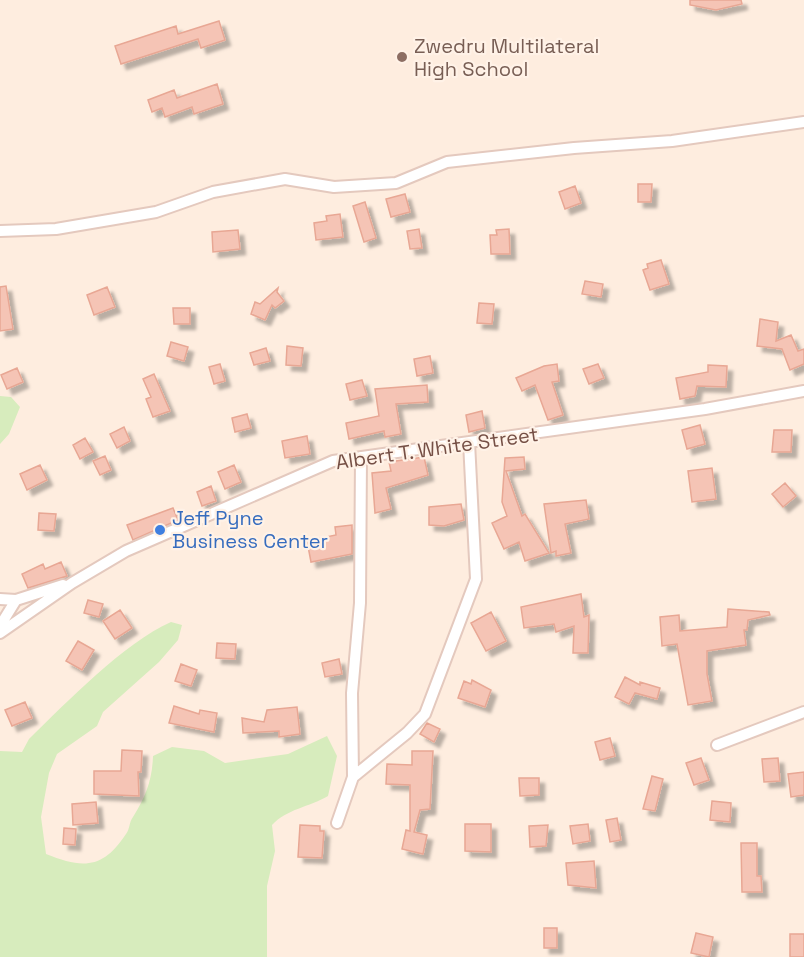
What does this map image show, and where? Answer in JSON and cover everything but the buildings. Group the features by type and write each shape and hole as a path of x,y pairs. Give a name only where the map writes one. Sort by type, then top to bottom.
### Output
{"street":[{"path":"0,231 56,229 156,212 213,192 285,179 334,187 396,183 447,162 574,148 672,141 804,122"},
{"name":"Albert T. White Street","path":"0,633 72,583 126,551 333,461 705,409 804,391"},
{"path":"353,777 425,714 476,579 469,442"},
{"path":"337,823 353,777 352,693 360,591 361,457"},
{"path":"0,599 16,600 72,583"},
{"path":"0,626 16,600"},
{"path":"717,745 804,712"}],"green space":[{"path":"0,396 11,397 20,407 9,434 0,444"},
{"path":"171,622 182,625 178,640 159,662 103,712 97,726 57,754 49,773 41,817 46,854 71,862 91,863 109,854 127,832 145,795 150,781 153,756 172,747 204,751 225,763 288,754 327,736 337,756 328,796 291,812 272,825 275,851 267,886 267,957 0,957 0,751 22,752 29,739 97,674 153,631"}],"place":[{"name":"Zwedru Multilateral High School","path":"402,57"},
{"name":"Jeff Pyne Business Center","path":"160,530"}]}
